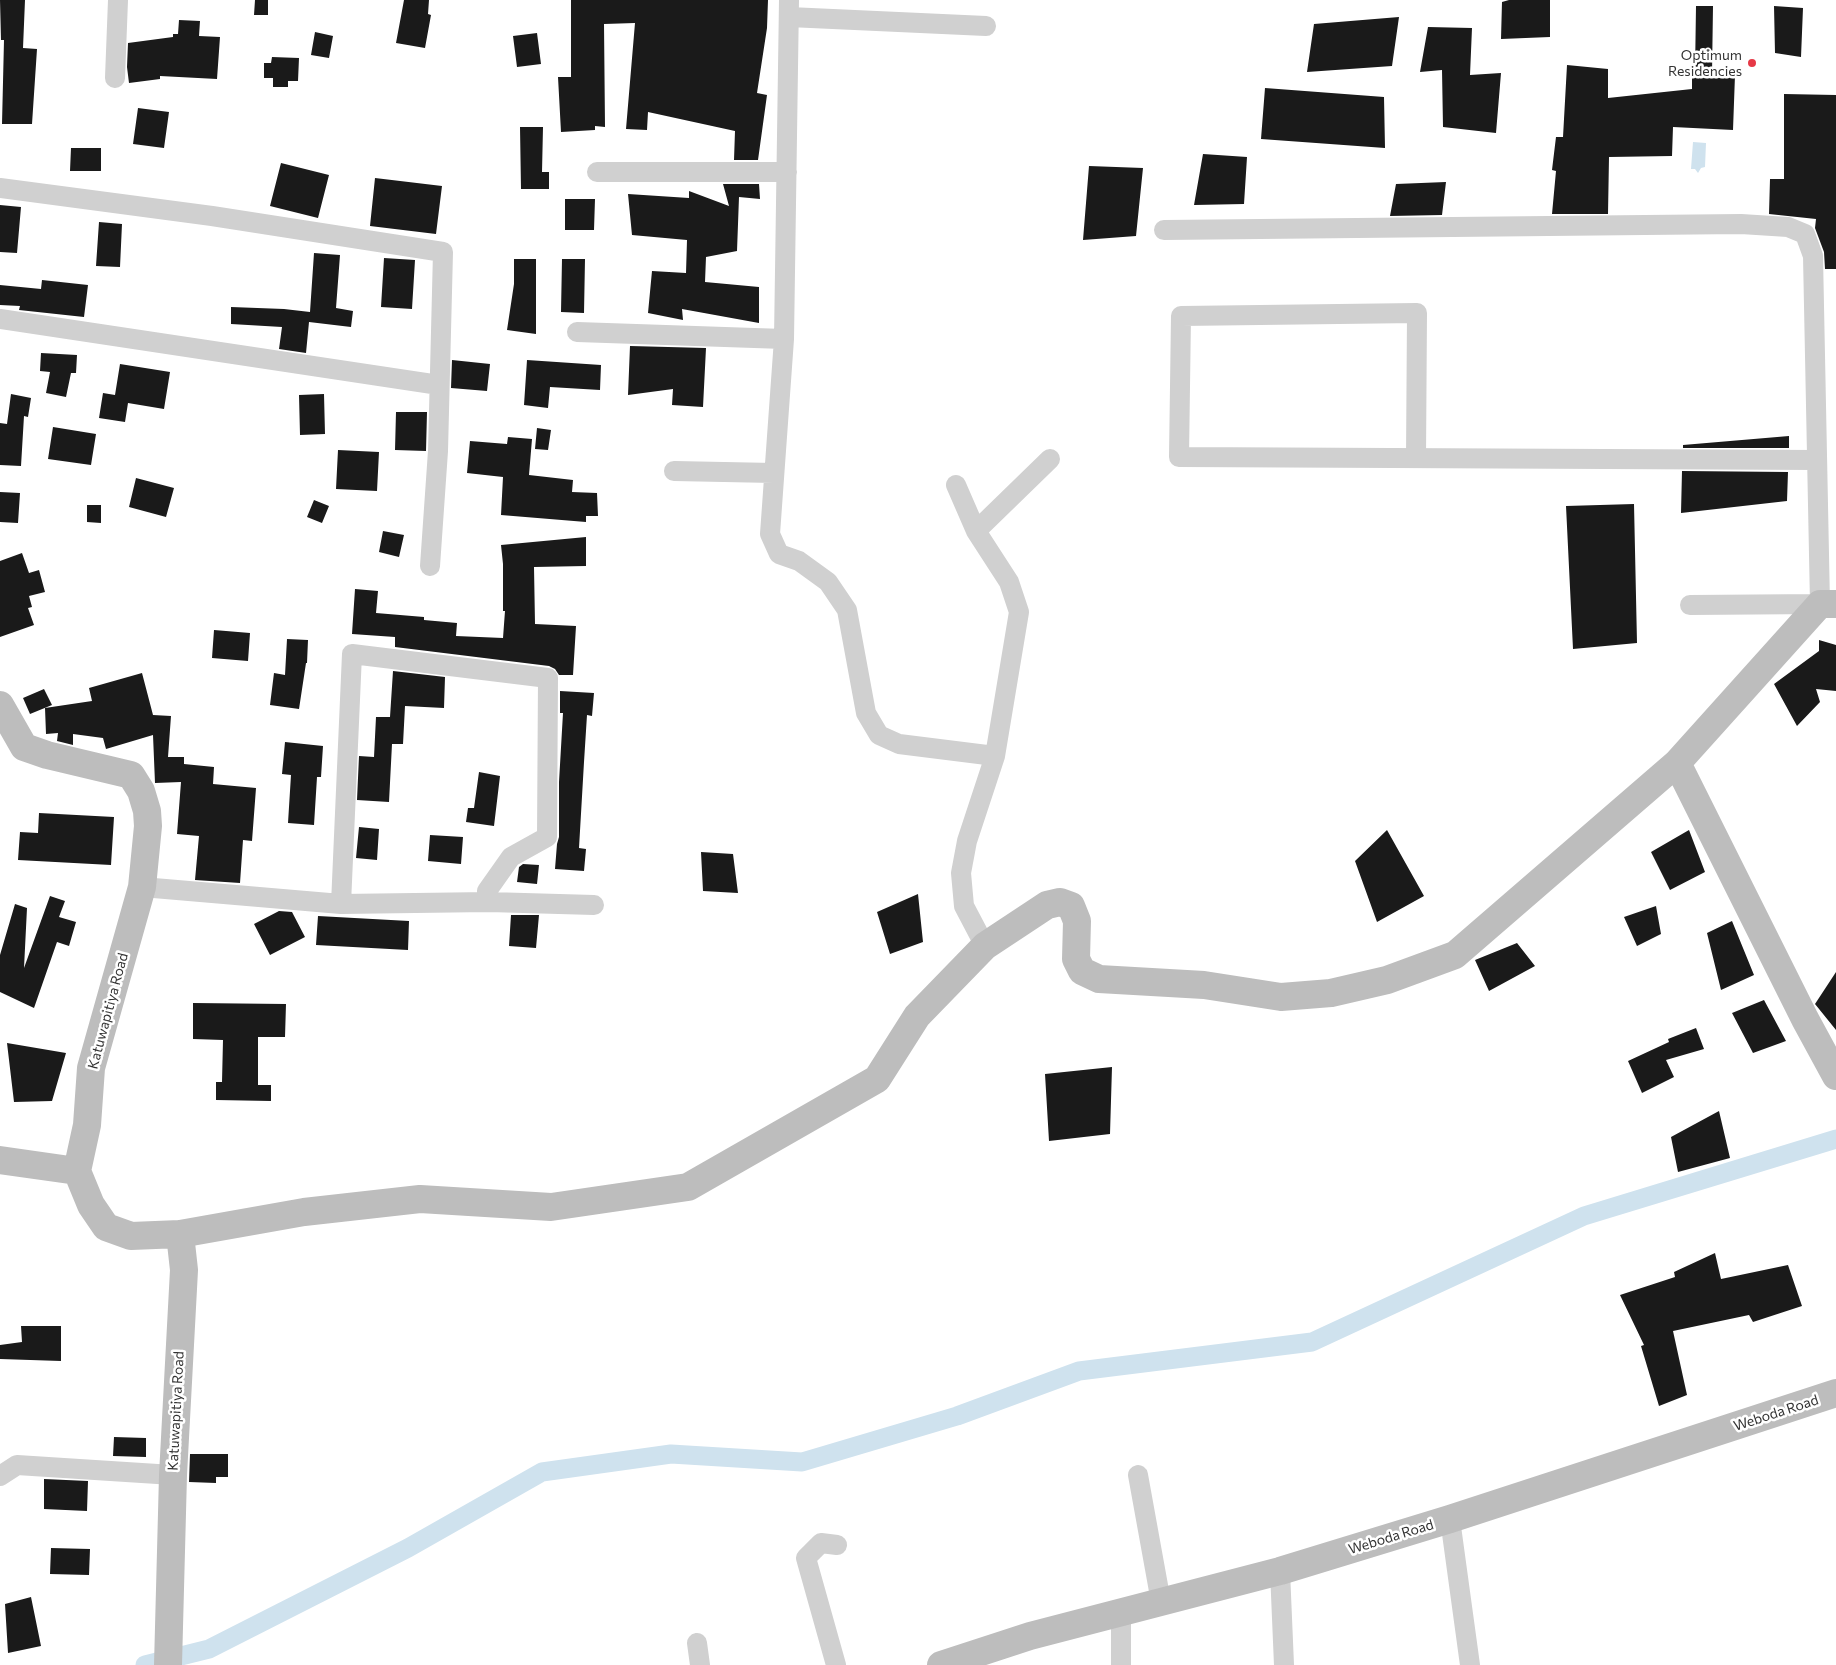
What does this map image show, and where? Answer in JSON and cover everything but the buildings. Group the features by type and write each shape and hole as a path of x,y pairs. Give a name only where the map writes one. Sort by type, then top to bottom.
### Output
{"street":[{"path":"115,78 118,0"},
{"path":"986,26 789,9 784,339 770,534 778,554 799,561 828,582 847,610 866,713 879,735 900,744 995,756"},
{"path":"597,172 787,172"},
{"path":"0,188 212,216 443,252 438,385 438,451 430,566"},
{"path":"0,1160 77,1171 91,1205 106,1227 131,1236 180,1234 304,1212 420,1199 551,1207 688,1187 877,1079 917,1016 985,946 1047,905 1060,902 1071,906 1077,921 1076,958 1082,971 1099,980 1204,985 1281,997 1331,993 1387,980 1455,955 1677,763 1828,604 1817,460 1813,256 1805,234 1788,227 1741,224 1164,230"},
{"path":"1416,458 1417,313 1181,316 1179,457 1817,460"},
{"path":"0,318 438,385"},
{"path":"577,332 784,339"},
{"path":"976,531 1050,459"},
{"path":"674,471 774,473"},
{"path":"956,485 976,531 1008,582 1019,612 995,756 967,841 961,873 964,906 985,946"},
{"path":"1690,606 1828,604"},
{"path":"341,904 352,654 548,678 547,837 511,857 488,891 489,902"},
{"name":"Katuwapitiya Road","path":"0,705 24,747 47,755 131,775 141,791 147,811 148,826 142,887 91,1068 87,1125 77,1171"},
{"path":"1677,763 1805,1019 1836,1076"},
{"path":"142,887 341,904 489,902 594,905"},
{"name":"Katuwapitiya Road","path":"168,1665 173,1475 184,1270 180,1234"},
{"name":"Weboda Road","path":"941,1665 1030,1636 1280,1571 1450,1519 1836,1393"},
{"path":"0,1476 17,1465 173,1475"},
{"path":"1138,1475 1161,1602"},
{"path":"1450,1519 1470,1665"},
{"path":"836,1545 821,1543 806,1558 836,1665"},
{"path":"1280,1571 1284,1665"},
{"path":"1120,1612 1121,1665"},
{"path":"697,1642 700,1665"}],"water":[{"path":"1693,142 1706,143 1705,167 1701,168 1698,173 1695,169 1691,169"}],"waterway":[{"path":"145,1665 209,1649 408,1548 542,1472 671,1454 802,1462 957,1416 1079,1371 1312,1342 1584,1216 1836,1139"}],"place":[{"name":"Optimum Residencies","path":"1752,63"}]}
